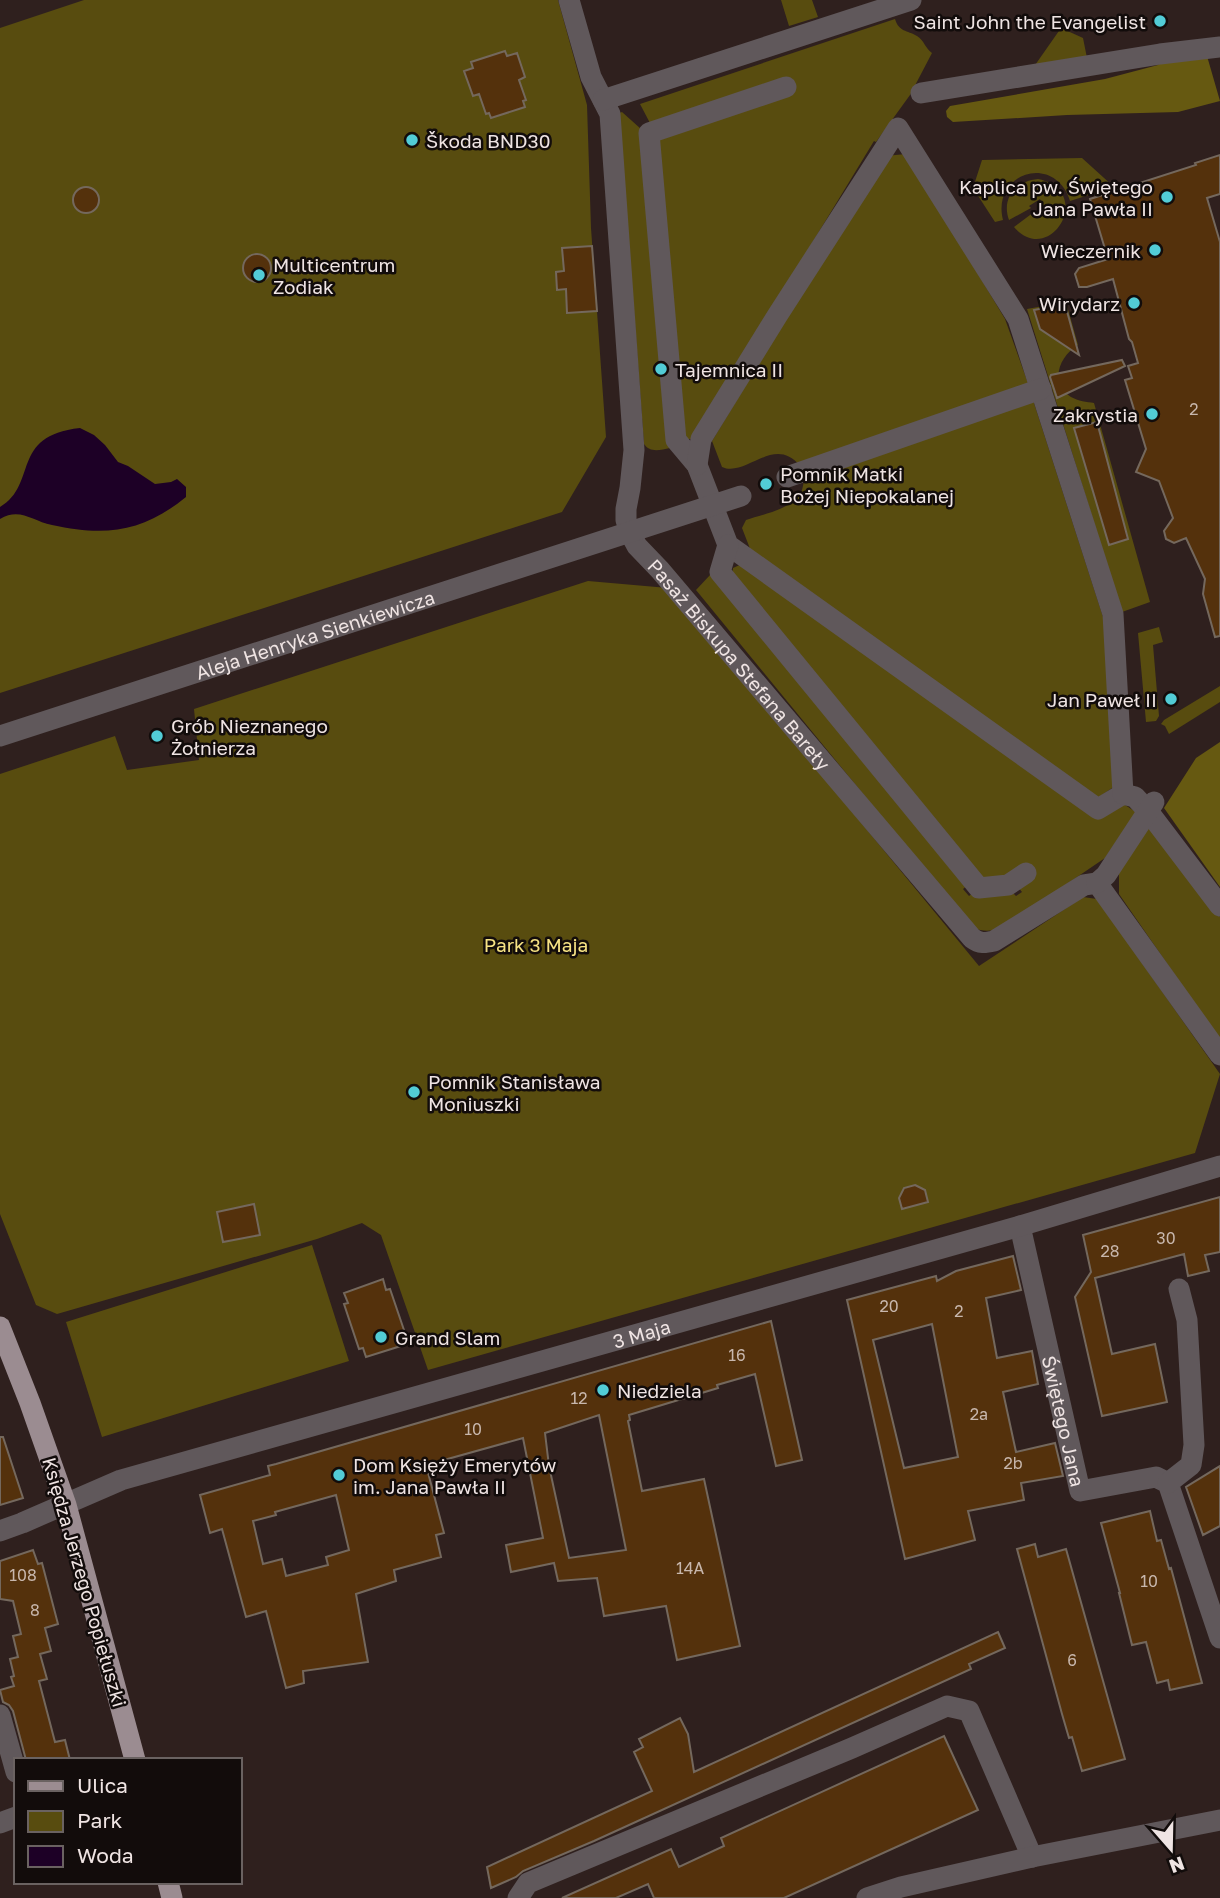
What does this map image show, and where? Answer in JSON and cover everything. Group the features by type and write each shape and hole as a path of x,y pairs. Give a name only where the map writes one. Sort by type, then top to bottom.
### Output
{"main road":[{"name":"Księdza Jerzego Popiełuszki","path":"0,1327 66,1505 134,1758"}],"street":[{"path":"569,0 591,77 610,114 634,450 626,509 630,533"},
{"path":"603,100 911,0"},
{"path":"921,93 1160,54 1220,47"},
{"path":"786,87 649,133 676,440 697,465 727,545 720,572 979,888 1009,885 1026,873"},
{"path":"697,465 701,439 898,128 1018,319 1113,614 1123,794"},
{"path":"787,477 1041,389"},
{"name":"Aleja Henryka Sienkiewicza","path":"0,736 741,496"},
{"name":"Pasaż Biskupa Stefana Bareły","path":"630,533 637,546 978,942 994,941 1084,886 1097,883"},
{"path":"727,545 1098,809 1123,794 1151,806 1220,906"},
{"path":"1151,806 1106,875 1097,883 1220,1055"},
{"name":"3 Maja","path":"0,1531 121,1480 1020,1226 1220,1166"},
{"name":"Świętego Jana","path":"1020,1226 1080,1491 1156,1477 1168,1483"},
{"path":"1179,1289 1187,1320 1194,1445 1191,1465 1168,1483 1220,1638"},
{"path":"518,1898 528,1882 947,1706 969,1711 1032,1857"},
{"path":"0,1715 14,1765"},
{"path":"867,1898 901,1887 1032,1857 1220,1820"}],"green space":[{"path":"84,0 558,0 587,105 591,228 606,437 562,512 0,693 0,28"},
{"path":"781,0 812,0 818,17 789,26"},
{"path":"895,19 901,29 919,38 932,53 910,95 876,142 874,141 693,439 686,439 651,125 640,104"},
{"path":"1061,28 1083,38 1087,58 1033,68"},
{"path":"622,112 641,129 670,448 659,450 649,449 644,444 619,113"},
{"path":"906,154 1005,319 1029,386 800,466 790,457 780,454 770,455 741,467 722,467 712,441 885,156"},
{"path":"1082,158 1114,187 1070,201 1062,186 1052,177 1039,173 1026,174 1015,180 1006,190 1002,203 1003,220 995,222 973,188 982,160"},
{"path":"1038,179 1055,186 1064,197 1065,210 1061,223 1053,233 1041,238 1028,237 1014,227 1034,212 1036,215 1045,210 1040,199 1029,206 1031,208 1009,220 1007,212 1012,192 1023,183"},
{"path":"1066,302 1078,345 1062,363 1059,370 1060,385 1071,397 1094,403 1150,602 1122,612 1027,309"},
{"path":"1033,400 1104,620 1115,786 1096,799 754,559 742,528 746,520 778,510 793,502 802,490 804,478"},
{"path":"744,563 1086,805 1125,805 1136,812 1105,858 1002,928 988,931 973,928 696,590 711,574 969,884 963,889 969,896 973,893 1013,893 1016,896 1022,892 1009,883 982,881 732,577 733,568"},
{"name":"Park 3 Maja","path":"588,581 668,588 979,966 1083,897 1097,899 1220,1074 1195,1153 428,1370 381,1235 362,1223 317,1239 57,1314 36,1305 0,1214 0,774 115,736 127,770 199,760 194,709"},
{"path":"1159,627 1163,642 1153,645 1159,716 1156,721 1146,722 1138,633"},
{"path":"1220,686 1220,702 1169,734 1161,724 1164,720"},
{"path":"1150,823 1220,917 1220,1040 1119,894 1119,873"},
{"path":"312,1245 349,1361 102,1437 66,1322"}],"shaded area":[{"path":"1207,56 1220,101 1178,112 953,122 947,117 946,111 950,106 1105,79 1158,65 1161,61"},
{"path":"1220,742 1220,887 1164,808 1196,758"}],"water":[{"path":"80,428 94,435 118,462 155,484 177,479 186,487 186,497 155,518 123,529 107,531 71,529 14,514 0,519 0,507 12,497 19,486 34,450 43,440"}],"building":[{"path":"505,51 507,56 517,53 525,77 519,80 526,100 523,101 525,107 491,118 489,113 486,114 479,94 473,96 464,71 473,68 471,62"},
{"path":"1220,155 1220,194 1207,198 1220,242 1220,636 1215,637 1203,594 1205,579 1186,538 1174,543 1166,539 1164,531 1173,518 1159,481 1136,472 1146,449 1125,380 1132,378 1128,366 1138,363 1113,279 1079,287 1075,274 1079,268 1108,259 1090,199"},
{"path":"86,187 96,190 99,200 96,210 86,213 76,210 73,200 76,190"},
{"path":"592,246 597,311 567,313 566,289 557,290 556,272 564,271 562,248"},
{"path":"257,254 267,258 271,268 267,278 257,282 247,278 243,268 247,258"},
{"path":"1065,304 1079,355 1040,329 1034,310"},
{"path":"1122,360 1125,366 1057,398 1051,375"},
{"path":"1097,422 1128,539 1109,545 1074,428"},
{"path":"915,1185 925,1190 928,1202 902,1209 899,1198 904,1188"},
{"path":"1220,1197 1220,1252 1205,1255 1209,1271 1188,1276 1184,1254 1095,1278 1112,1354 1155,1344 1167,1402 1102,1416 1075,1297 1091,1272 1083,1235"},
{"path":"254,1204 260,1235 223,1242 217,1212"},
{"path":"1013,1256 1021,1290 986,1298 997,1358 1032,1351 1038,1384 1003,1392 1016,1452 1055,1443 1063,1476 1021,1483 1024,1500 968,1511 975,1540 905,1559 847,1300 936,1276 937,1281 956,1271","holes":["932,1324 958,1457 904,1468 873,1340"]},
{"path":"383,1279 386,1290 390,1289 405,1333 401,1334 404,1345 366,1357 363,1348 359,1349 344,1304 348,1303 344,1293"},
{"path":"771,1321 802,1460 776,1466 755,1374 629,1415 628,1421 642,1491 704,1479 740,1646 677,1660 666,1606 604,1616 597,1578 558,1581 554,1563 511,1572 506,1545 543,1538 523,1438 426,1465 444,1533 436,1535 441,1557 394,1570 396,1581 356,1594 368,1662 303,1671 304,1683 286,1688 266,1611 246,1617 222,1529 210,1533 200,1495 270,1475 268,1466","holes":["599,1415 626,1550 569,1558 549,1466 545,1433","336,1495 349,1550 326,1557 328,1565 286,1576 282,1559 263,1564 253,1521"]},
{"path":"0,1437 3,1437 23,1498 0,1505"},
{"path":"1220,1466 1220,1526 1203,1535 1186,1487"},
{"path":"1150,1511 1157,1541 1161,1540 1169,1569 1171,1568 1202,1683 1170,1690 1168,1680 1157,1683 1146,1642 1132,1645 1101,1523"},
{"path":"1035,1544 1038,1557 1066,1549 1125,1759 1082,1771 1072,1737 1069,1738 1017,1549"},
{"path":"33,1550 38,1564 42,1563 58,1624 45,1628 51,1651 40,1654 47,1679 39,1681 55,1742 65,1740 70,1758 25,1758 13,1711 3,1702 0,1690 14,1686 10,1659 18,1657 13,1636 21,1634 13,1601 0,1599 0,1561"},
{"path":"998,1632 1005,1648 969,1664 971,1669 523,1871 491,1888 487,1867 652,1791 634,1752 643,1747 639,1739 680,1718 688,1734 694,1772"},
{"path":"944,1736 978,1810 784,1898 654,1898 648,1884 616,1898 562,1898 671,1849 679,1867 724,1846 721,1838"}],"place":[{"name":"Saint John the Evangelist","path":"1160,21"},
{"name":"Škoda BND30","path":"412,140"},
{"name":"Kaplica pw. Świętego Jana Pawła II","path":"1167,197"},
{"name":"Wieczernik","path":"1155,250"},
{"name":"Multicentrum Zodiak","path":"259,275"},
{"name":"Wirydarz","path":"1134,303"},
{"name":"Tajemnica II","path":"661,369"},
{"name":"Zakrystia","path":"1152,414"},
{"name":"Pomnik Matki Bożej Niepokalanej","path":"766,484"},
{"name":"Jan Paweł II","path":"1171,699"},
{"name":"Grób Nieznanego Żołnierza","path":"157,736"},
{"name":"Pomnik Stanisława Moniuszki","path":"414,1092"},
{"name":"Grand Slam","path":"381,1337"},
{"name":"Niedziela","path":"603,1390"},
{"name":"Dom Księży Emerytów im. Jana Pawła II","path":"339,1475"}]}
